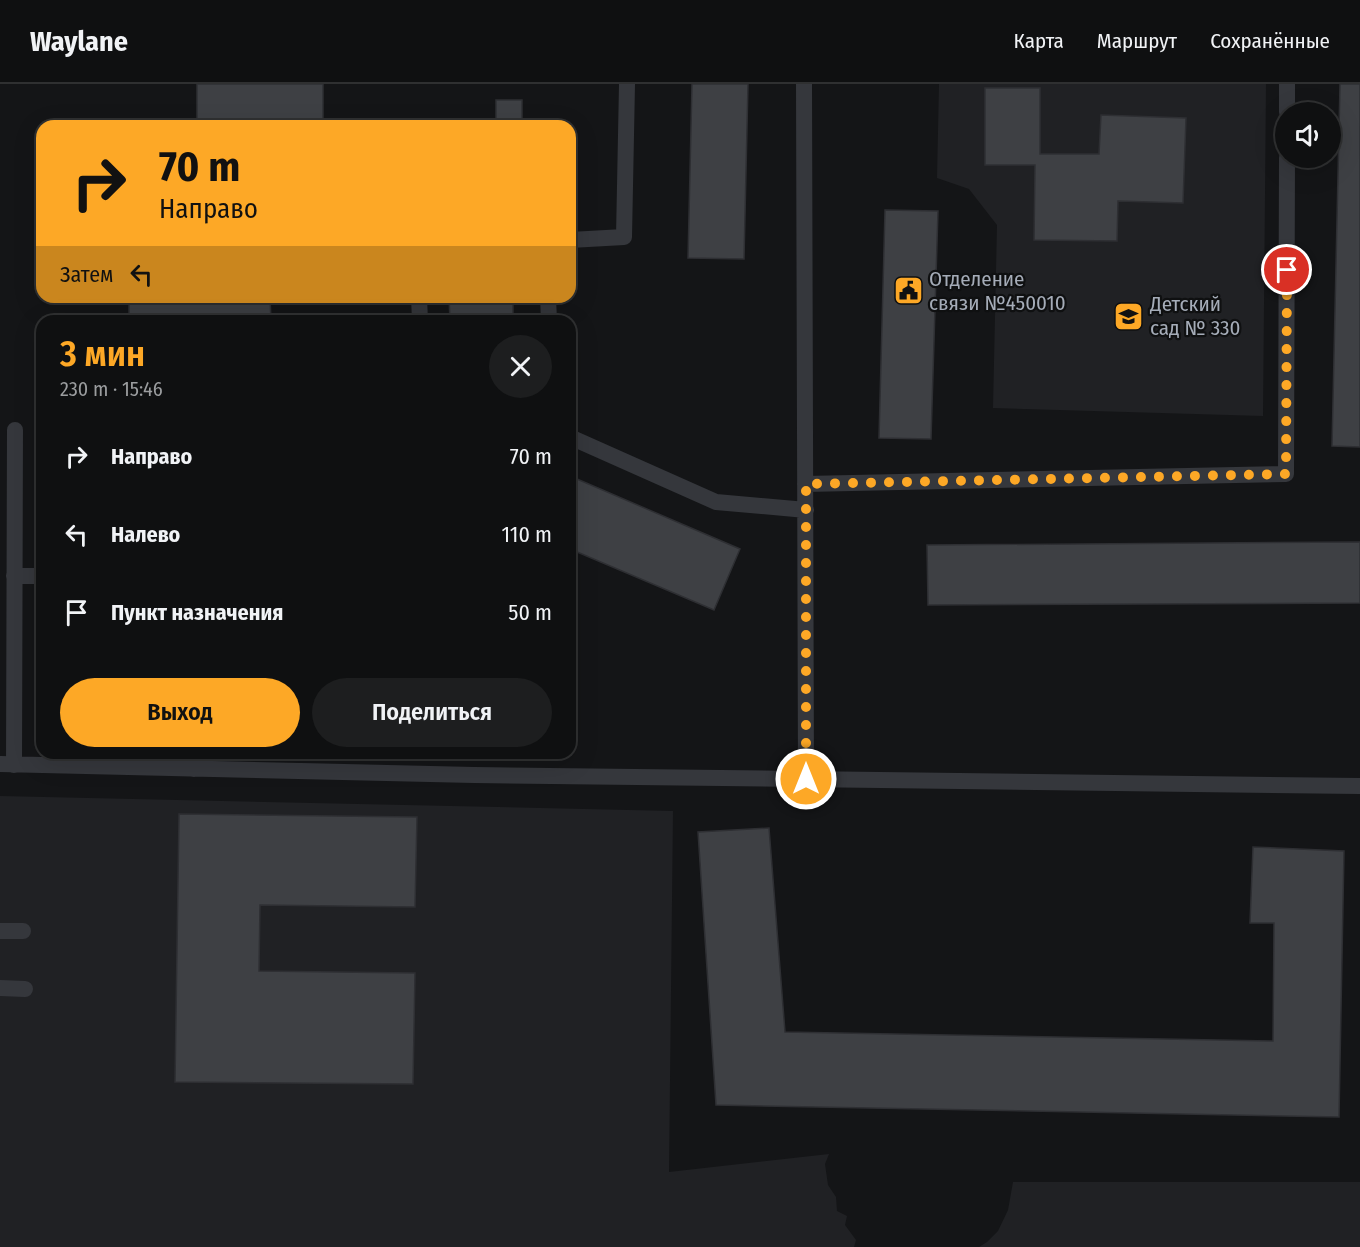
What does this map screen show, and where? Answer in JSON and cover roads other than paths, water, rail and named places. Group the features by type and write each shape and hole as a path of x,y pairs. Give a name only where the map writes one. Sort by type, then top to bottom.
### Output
{"lane":[{"path":"576,240 624,237 627,84"},
{"path":"804,84 806,779"},
{"path":"1287,84 1287,102"},
{"path":"806,484 1286,474 1287,168"},
{"path":"15,430 14,576 7,765 194,761 474,775 1360,786"},
{"path":"576,440 716,502 806,510"},
{"path":"14,576 36,576"},
{"path":"0,931 23,931"},
{"path":"0,988 25,989"}],"place":[{"name":"Отделение связи №450010","path":"908,291"},
{"name":"Детский сад № 330","path":"1129,316"}]}
